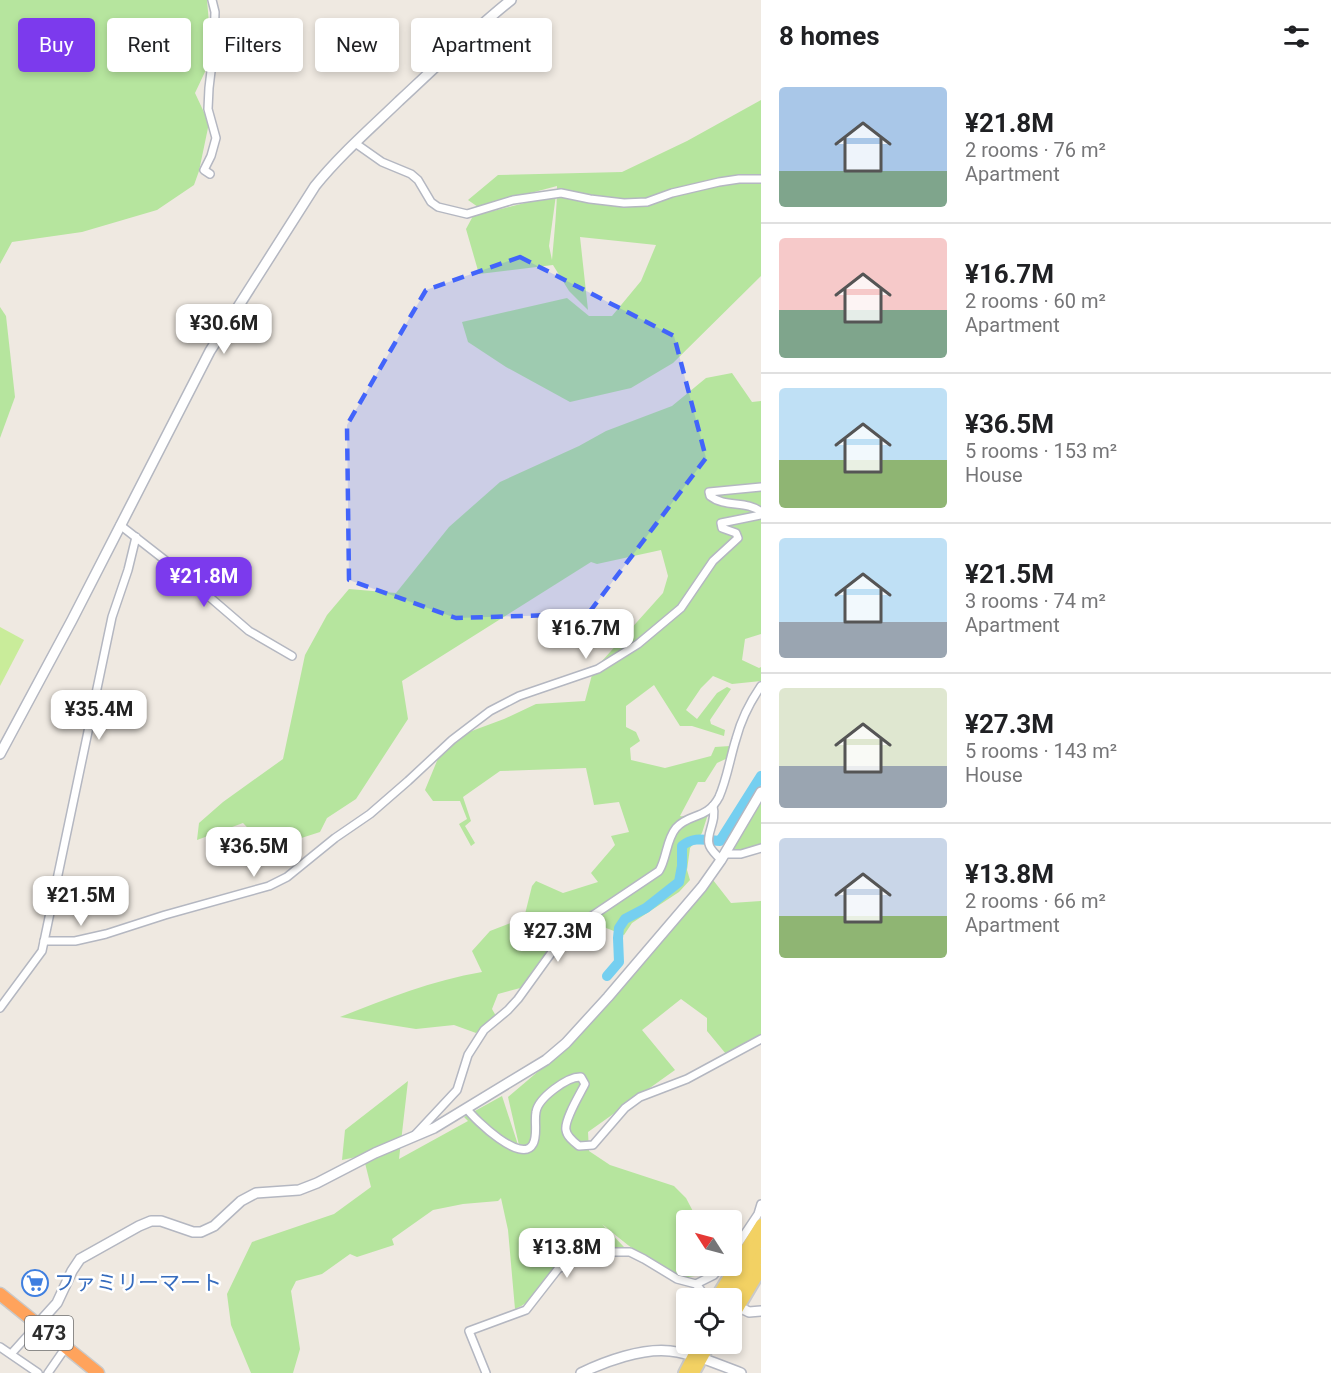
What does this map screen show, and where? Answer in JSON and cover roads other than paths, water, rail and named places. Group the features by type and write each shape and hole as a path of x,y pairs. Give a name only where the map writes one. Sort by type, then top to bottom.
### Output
{"highway":[{"name":"473","path":"0,1294 98,1373"}],"main road":[{"path":"722,1288 761,1224"},
{"path":"731,1288 761,1238"},
{"path":"742,1293 761,1254"},
{"path":"742,1297 761,1270"},
{"path":"694,1373 697,1354"},
{"path":"684,1373 700,1354"}],"street":[{"path":"210,174 204,170 216,138 208,109 214,46 215,12 212,0"},
{"path":"0,754 221,333 315,186 331,166 448,55 512,0"},
{"path":"355,143 382,162 411,174 418,180 431,202 438,207 467,214 513,200 561,193 613,202 647,202 672,193 719,182 761,179"},
{"path":"761,487 710,492 710,496 716,501 755,508 761,513"},
{"path":"44,941 75,940 106,934 165,915 233,898 287,878 335,838 375,810 452,740 490,711 519,696 598,669 638,644 681,608 713,561 738,538 736,533 722,528 721,523 761,513"},
{"path":"120,525 184,575 249,631 292,656"},
{"path":"0,1008 42,951 112,617 128,570 136,537"},
{"path":"414,1136 457,1090 468,1055 484,1030 518,999 557,945 586,920 660,871 671,836 676,828 713,806 720,794 736,738 749,704 761,686"},
{"path":"11,1354 57,1303 80,1259 139,1226 151,1221 161,1221 193,1232 201,1232 214,1226 241,1201 256,1193 298,1190 434,1128 537,1066 566,1043 684,909 722,857 761,792"},
{"path":"713,806 716,815 708,842 710,847 722,857 761,848"},
{"path":"467,1109 484,1127 513,1147 523,1151 529,1149 534,1143 536,1109 541,1102 570,1078 581,1077 585,1084 565,1129 579,1146 593,1145 625,1108 640,1096 687,1079 761,1039"},
{"path":"742,1238 758,1214 761,1204"},
{"path":"486,1373 469,1331 526,1310 558,1269 579,1258 605,1252 630,1252 677,1279 696,1284 699,1288"},
{"path":"696,1284 712,1276"},
{"path":"742,1311 761,1311"},
{"path":"0,1347 38,1373"},
{"path":"48,1373 66,1347"},
{"path":"581,1373 605,1361 668,1351 697,1357 741,1373"}],"waterway":[{"path":"607,976 619,962 619,928 625,919 646,908 679,882 682,846 695,840 720,841 761,776"}],"place":[{"name":"ファミリーマート","path":"35,1283"}]}
